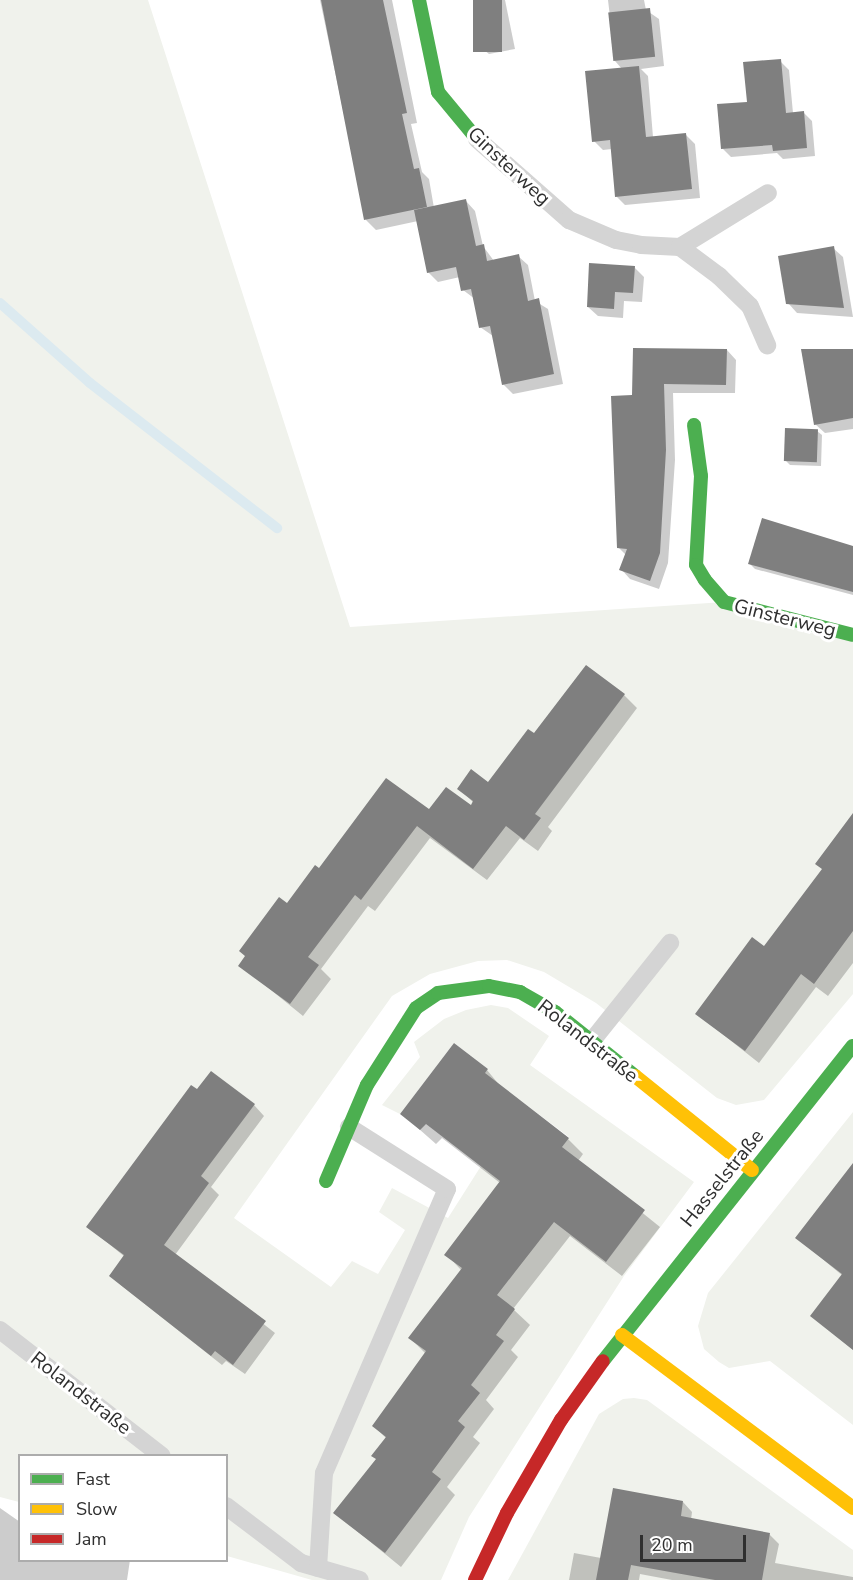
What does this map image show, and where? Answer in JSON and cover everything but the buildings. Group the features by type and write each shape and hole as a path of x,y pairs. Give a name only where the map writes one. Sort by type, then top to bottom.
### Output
{"street":[{"name":"Ginsterweg","path":"419,0 438,92 477,140"},
{"name":"Ginsterweg","path":"694,425 701,476 696,565 705,580 724,602 853,635"},
{"name":"Rolandstraße","path":"326,1181 367,1085 416,1008 438,993 489,986 520,992 555,1012 752,1170"},
{"name":"Hasselstraße","path":"475,1580 507,1513 561,1420 622,1335 853,1046"},
{"path":"622,1335 853,1508"}],"lane":[{"name":"Ginsterweg","path":"477,140 569,220 616,240 680,248 719,276 750,306 767,345"},
{"path":"680,248 768,193"},
{"path":"591,1042 670,943"},
{"path":"318,1568 324,1473 447,1189 349,1127"},
{"name":"Rolandstraße","path":"0,1330 161,1454"},
{"path":"228,1508 301,1563 360,1580"}],"shaded area":[{"path":"0,0 148,0 350,627 724,602 853,636 853,994 764,1100 736,1105 717,1098 596,1003 544,972 507,960 478,961 430,974 392,996 234,1218 331,1287 352,1261 378,1274 405,1230 379,1212 392,1188 448,1218 481,1166 606,1261 645,1210 562,1147 569,1137 521,1101 474,1088 488,1069 454,1043 400,1114 382,1105 420,1057 414,1042 444,1019 466,1010 491,1005 508,1008 549,1036 530,1065 694,1182 624,1276 469,1517 441,1580 312,1580 228,1556 228,1454 18,1454 18,1502 0,1497"},
{"path":"853,1112 853,1425 770,1361 729,1368 719,1362 704,1349 698,1326 708,1293"},
{"path":"623,1399 647,1400 853,1550 853,1580 508,1580 599,1414"}],"waterway":[{"path":"0,303 90,383 277,528"}],"traffic: fast":[{"path":"419,0 438,92 477,139"},
{"path":"694,425 701,476 696,565 705,580 724,602 853,635"},
{"path":"326,1181 367,1085 416,1008 438,993 489,986 520,992 555,1012 635,1076"},
{"path":"603,1361 853,1046"}],"traffic: slow":[{"path":"635,1076 752,1170"},
{"path":"622,1335 853,1508"}],"traffic: jam":[{"path":"475,1580 507,1513 561,1420 603,1361"}]}
